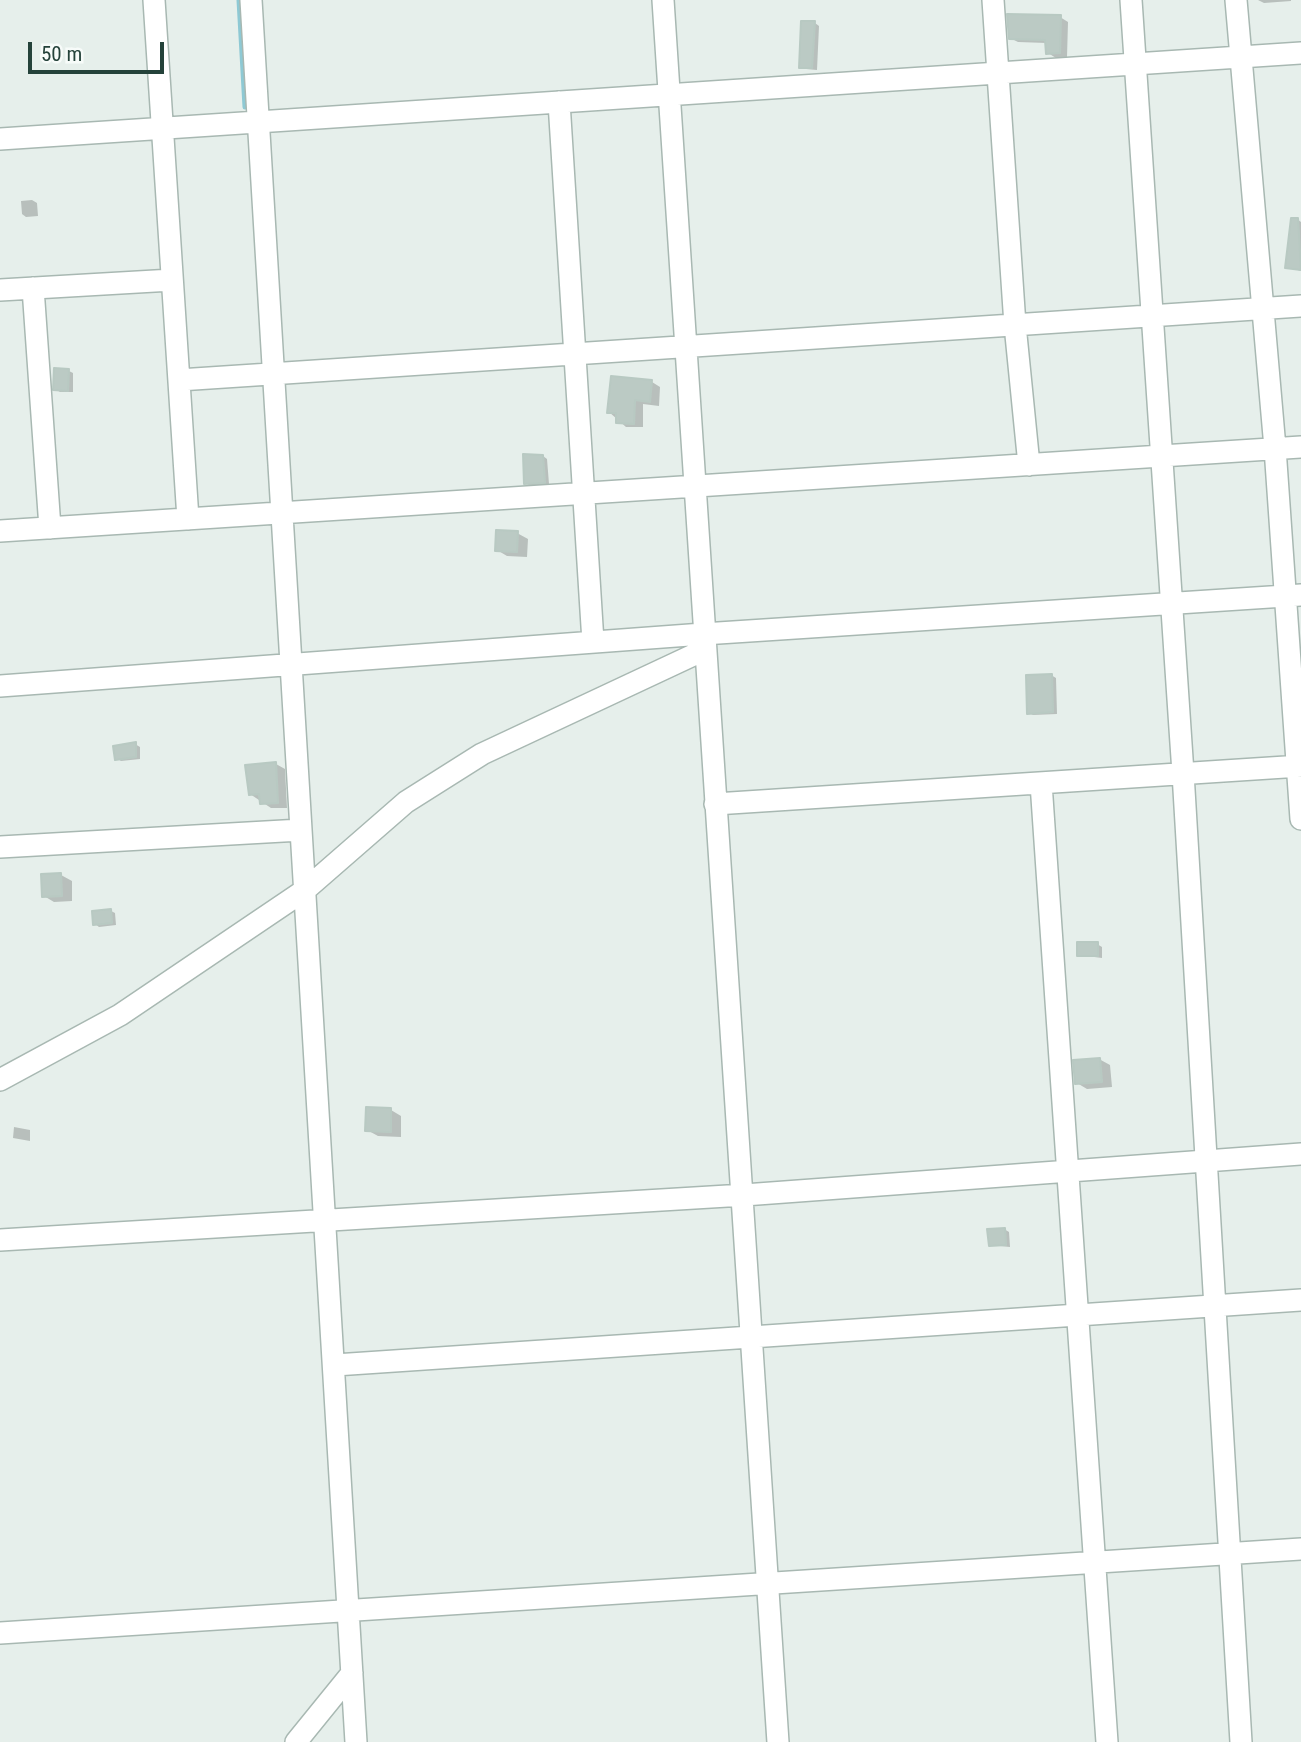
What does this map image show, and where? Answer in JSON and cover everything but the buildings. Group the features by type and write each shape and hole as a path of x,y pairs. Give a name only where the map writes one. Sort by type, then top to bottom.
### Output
{"street":[{"path":"154,0 188,519"},
{"path":"251,0 256,122 335,1365 356,1742"},
{"path":"663,0 704,642 744,1195 778,1742"},
{"path":"993,0 1015,325 1029,465"},
{"path":"1131,0 1183,773 1241,1742"},
{"path":"1236,0 1261,309 1293,595 1301,819"},
{"path":"0,139 1301,53"},
{"path":"559,102 593,642"},
{"path":"0,290 173,280"},
{"path":"33,288 50,528"},
{"path":"178,380 1301,306"},
{"path":"0,531 1301,447"},
{"path":"0,686 290,667 593,642 704,642 1293,595"},
{"path":"0,1080 120,1015 305,890 406,802 482,754 704,642"},
{"path":"715,804 1299,766"},
{"path":"1041,783 1107,1742"},
{"path":"0,847 301,830"},
{"path":"0,1240 744,1195 1301,1154"},
{"path":"335,1365 1301,1300"},
{"path":"0,1633 767,1586 1301,1549"},
{"path":"296,1742 352,1673"}],"waterway":[{"path":"239,0 245,107"}]}
